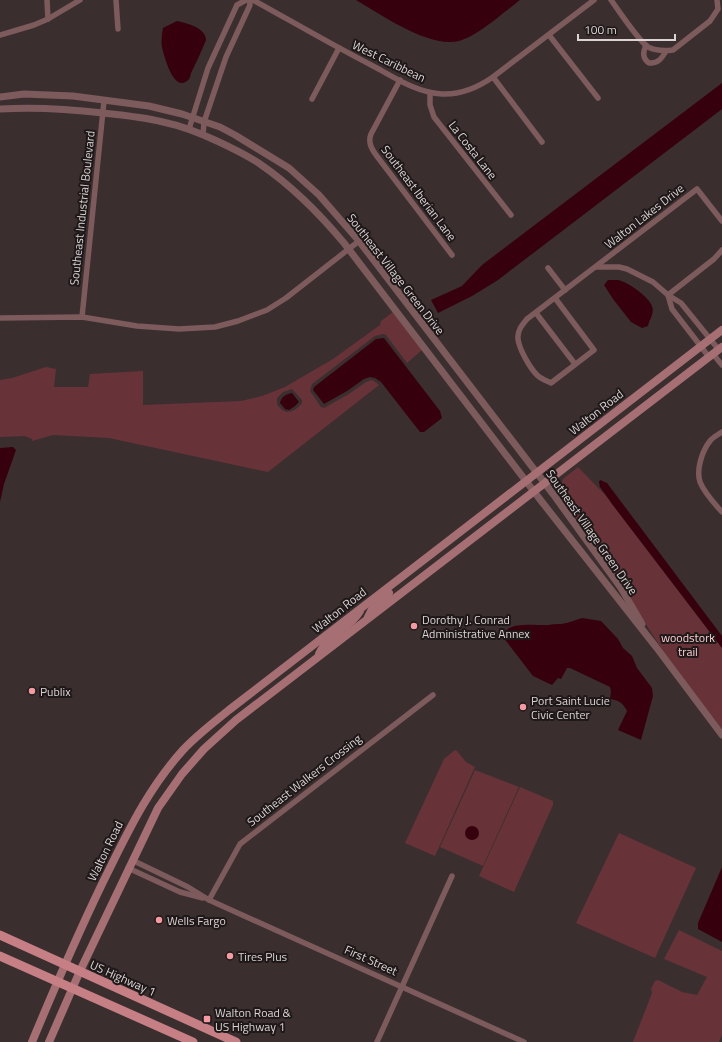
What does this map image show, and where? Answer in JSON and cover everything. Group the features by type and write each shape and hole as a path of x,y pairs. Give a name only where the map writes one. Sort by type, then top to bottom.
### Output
{"main road":[{"name":"Walton Road","path":"32,1042 96,896 138,811 154,787 183,750 229,710 722,330"},
{"name":"Walton Road","path":"49,1042 80,971 158,808 182,774 204,749 236,720 534,490 716,352"},
{"path":"367,619 373,607 406,578 414,567"},
{"path":"317,658 325,644 356,618 362,607"},
{"name":"US Highway 1","path":"0,935 236,1042"},
{"path":"0,956 193,1042"}],"street":[{"path":"46,0 48,19"},
{"path":"0,35 28,27 48,19 80,0"},
{"path":"116,0 118,29"},
{"path":"189,129 208,68 237,5 246,0"},
{"path":"203,135 204,122 226,57 250,5 249,0"},
{"name":"West Caribbean","path":"253,0 400,80 430,93 451,94 478,87 594,0"},
{"path":"611,0 646,45 654,49 666,51 673,50 710,21 719,11 717,0"},
{"path":"549,35 598,98"},
{"path":"646,45 643,53 644,57 649,63 656,63 666,51"},
{"path":"312,98 339,48"},
{"path":"493,77 542,142"},
{"name":"Southeast Iberian Lane","path":"400,80 371,134 370,145 452,255"},
{"name":"La Costa Lane","path":"430,93 430,105 434,117 510,215"},
{"path":"32,108 33,95"},
{"name":"Southeast Village Green Drive","path":"0,97 33,95 73,96 149,106 193,118 240,137 289,168 319,195 359,241 537,472 620,588 656,647"},
{"name":"Southeast Industrial Boulevard","path":"82,317 104,101"},
{"name":"Southeast Village Green Drive","path":"0,109 32,108 77,110 163,122 189,129 237,151 259,163 290,186 321,215 349,249 656,647 722,735"},
{"name":"Walton Lakes Drive","path":"555,298 594,350 551,383 538,376 526,360 518,340 518,332 522,324 555,298 697,189 721,216"},
{"path":"0,318 82,317 137,326 179,329 208,328 238,322 267,310 280,302 359,241"},
{"path":"668,295 714,259 722,250"},
{"name":"Walton Lakes Drive","path":"596,267 619,267 627,269 653,282 668,295 681,303 710,339 716,352"},
{"path":"548,268 566,290"},
{"name":"Walton Lakes Drive","path":"668,295 672,309 701,346 716,352"},
{"path":"536,313 575,364"},
{"path":"716,352 722,365"},
{"path":"722,432 710,440 704,450 699,466 700,481 710,500 722,512"},
{"name":"Southeast Walkers Crossing","path":"209,900 240,844 433,694"},
{"name":"First Street","path":"132,860 188,887 209,900 524,1042"},
{"name":"First Street","path":"128,868 180,892 209,900"},
{"path":"377,1042 452,876"}],"green space":[{"path":"393,312 422,350 407,363 386,335 383,334 375,336 312,384 310,391 321,407 324,408 349,394 366,382 371,380 379,385 268,472 109,438 53,435 32,441 32,439 25,436 0,437 0,380 12,378 46,367 56,369 54,387 88,387 90,374 143,371 143,405 241,401 262,396 285,387 333,359 380,325 381,321","holes":["292,389 302,400 302,403 296,409 289,412 286,412 277,404 277,398 283,392"]},
{"name":"woodstork trail","path":"578,467 607,497 722,648 722,729 668,659 596,545 558,495 563,479"},
{"path":"455,750 466,762 475,767 435,856 405,843 444,759"},
{"path":"475,770 519,787 483,866 440,847"},
{"path":"520,787 553,801 553,805 514,892 479,876"},
{"path":"619,833 696,868 655,958 576,923"},
{"path":"679,930 722,951 722,1035 719,1042 633,1042 652,993 651,989 655,981 658,980 682,992 697,995 707,977 664,959"}],"shaded area":[{"path":"356,0 520,0 491,23 474,34 459,41 447,42 433,40 406,29"},
{"path":"177,21 199,29 203,32 206,40 191,72 190,78 183,83 178,82 170,72 162,45 163,28"},
{"path":"722,83 722,109 498,280 472,296 438,313 431,300 462,286 482,265"},
{"path":"608,280 622,281 637,290 650,302 653,309 648,326 642,328 631,322 604,285"},
{"path":"384,338 440,411 442,418 424,432 420,432 381,382 375,378 370,377 364,379 324,404 313,390 314,387 376,339"},
{"path":"292,393 299,402 289,410 285,409 280,403 281,399"},
{"path":"13,447 16,450 4,484 0,502 0,448"},
{"path":"600,480 607,483 722,636 722,648 612,504 600,487"},
{"path":"582,618 601,621 618,639 623,648 632,656 637,668 652,688 653,696 641,740 618,730 627,711 620,702 610,699 610,687 570,668 567,668 561,679 558,678 552,685 533,676 503,637 509,628 515,626 561,624"},
{"path":"472,826 477,828 479,833 477,838 472,840 467,838 465,833 467,828"},
{"path":"722,867 722,942 698,929 698,923"}],"place":[{"name":"Dorothy J. Conrad Administrative Annex","path":"414,626"},
{"name":"Publix","path":"32,691"},
{"name":"Port Saint Lucie Civic Center","path":"523,707"},
{"name":"Wells Fargo","path":"159,920"},
{"name":"Tires Plus","path":"230,956"},
{"name":"Walton Road & US Highway 1","path":"207,1019"}]}
